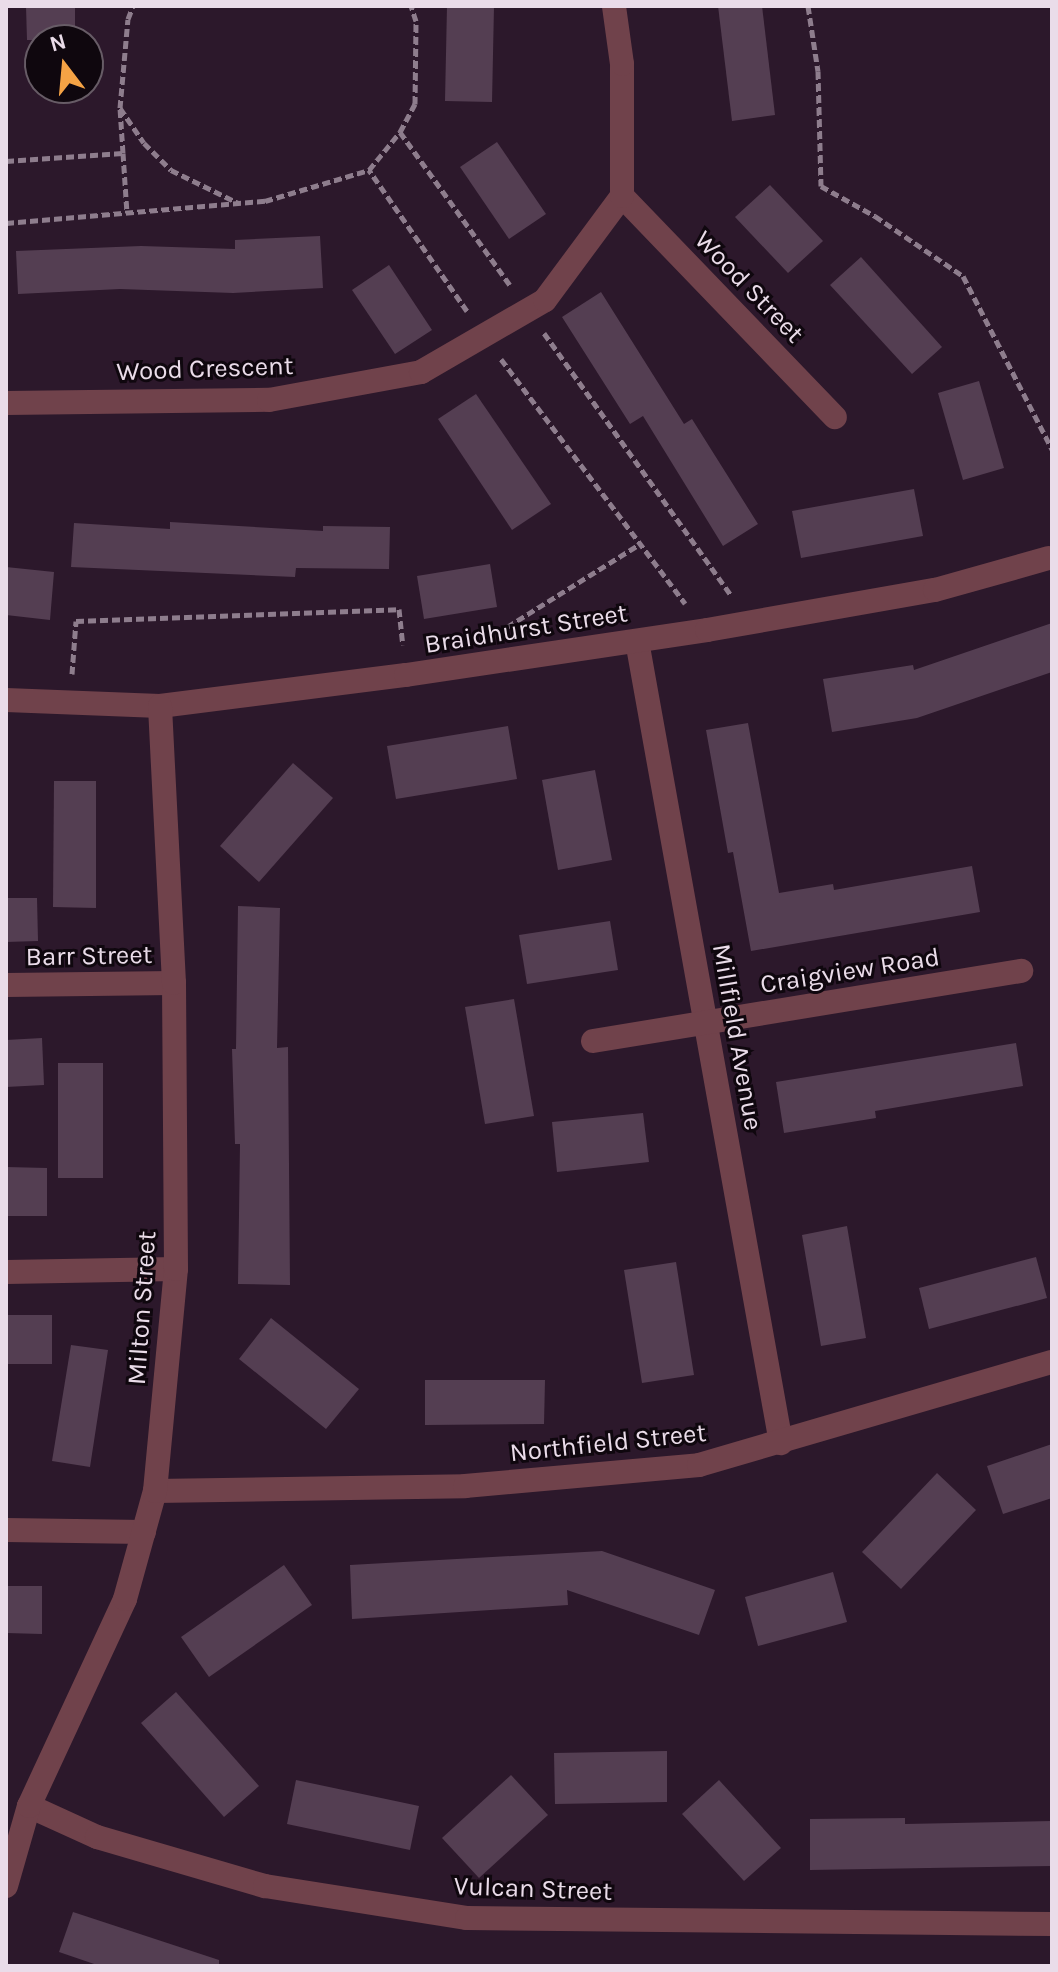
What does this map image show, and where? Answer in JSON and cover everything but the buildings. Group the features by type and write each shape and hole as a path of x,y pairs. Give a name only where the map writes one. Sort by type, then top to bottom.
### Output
{"street":[{"path":"614,6 622,64 622,196"},
{"name":"Wood Crescent","path":"6,403 269,400 421,372 545,300 622,196"},
{"name":"Wood Street","path":"622,196 835,417"},
{"name":"Braidhurst Street","path":"6,700 160,706 406,675 707,630 935,590 1049,558"},
{"name":"Millfield Avenue","path":"637,641 781,1443"},
{"name":"Milton Street","path":"6,1886 29,1806 125,1599 155,1491 176,1269 174,983 160,706"},
{"name":"Craigview Road","path":"593,1041 1021,971"},
{"name":"Barr Street","path":"6,985 174,983"},
{"path":"6,1272 176,1269"},
{"name":"Northfield Street","path":"155,1491 465,1486 699,1465 1052,1362"},
{"path":"6,1530 144,1532"},
{"name":"Vulcan Street","path":"29,1806 97,1837 265,1886 467,1918 1052,1924"}],"path":[{"path":"127,213 120,108 128,19 133,6"},
{"path":"6,223 265,201 369,170 400,132 415,104 416,21 411,6"},
{"path":"808,6 818,71 821,186 875,216 963,276 1052,449"},
{"path":"120,108 144,143 171,170 240,204"},
{"path":"400,132 750,622"},
{"path":"6,161 123,153"},
{"path":"369,170 484,335 638,545 707,630"},
{"path":"501,631 638,545"},
{"path":"70,703 76,621 399,609 406,675"}]}
